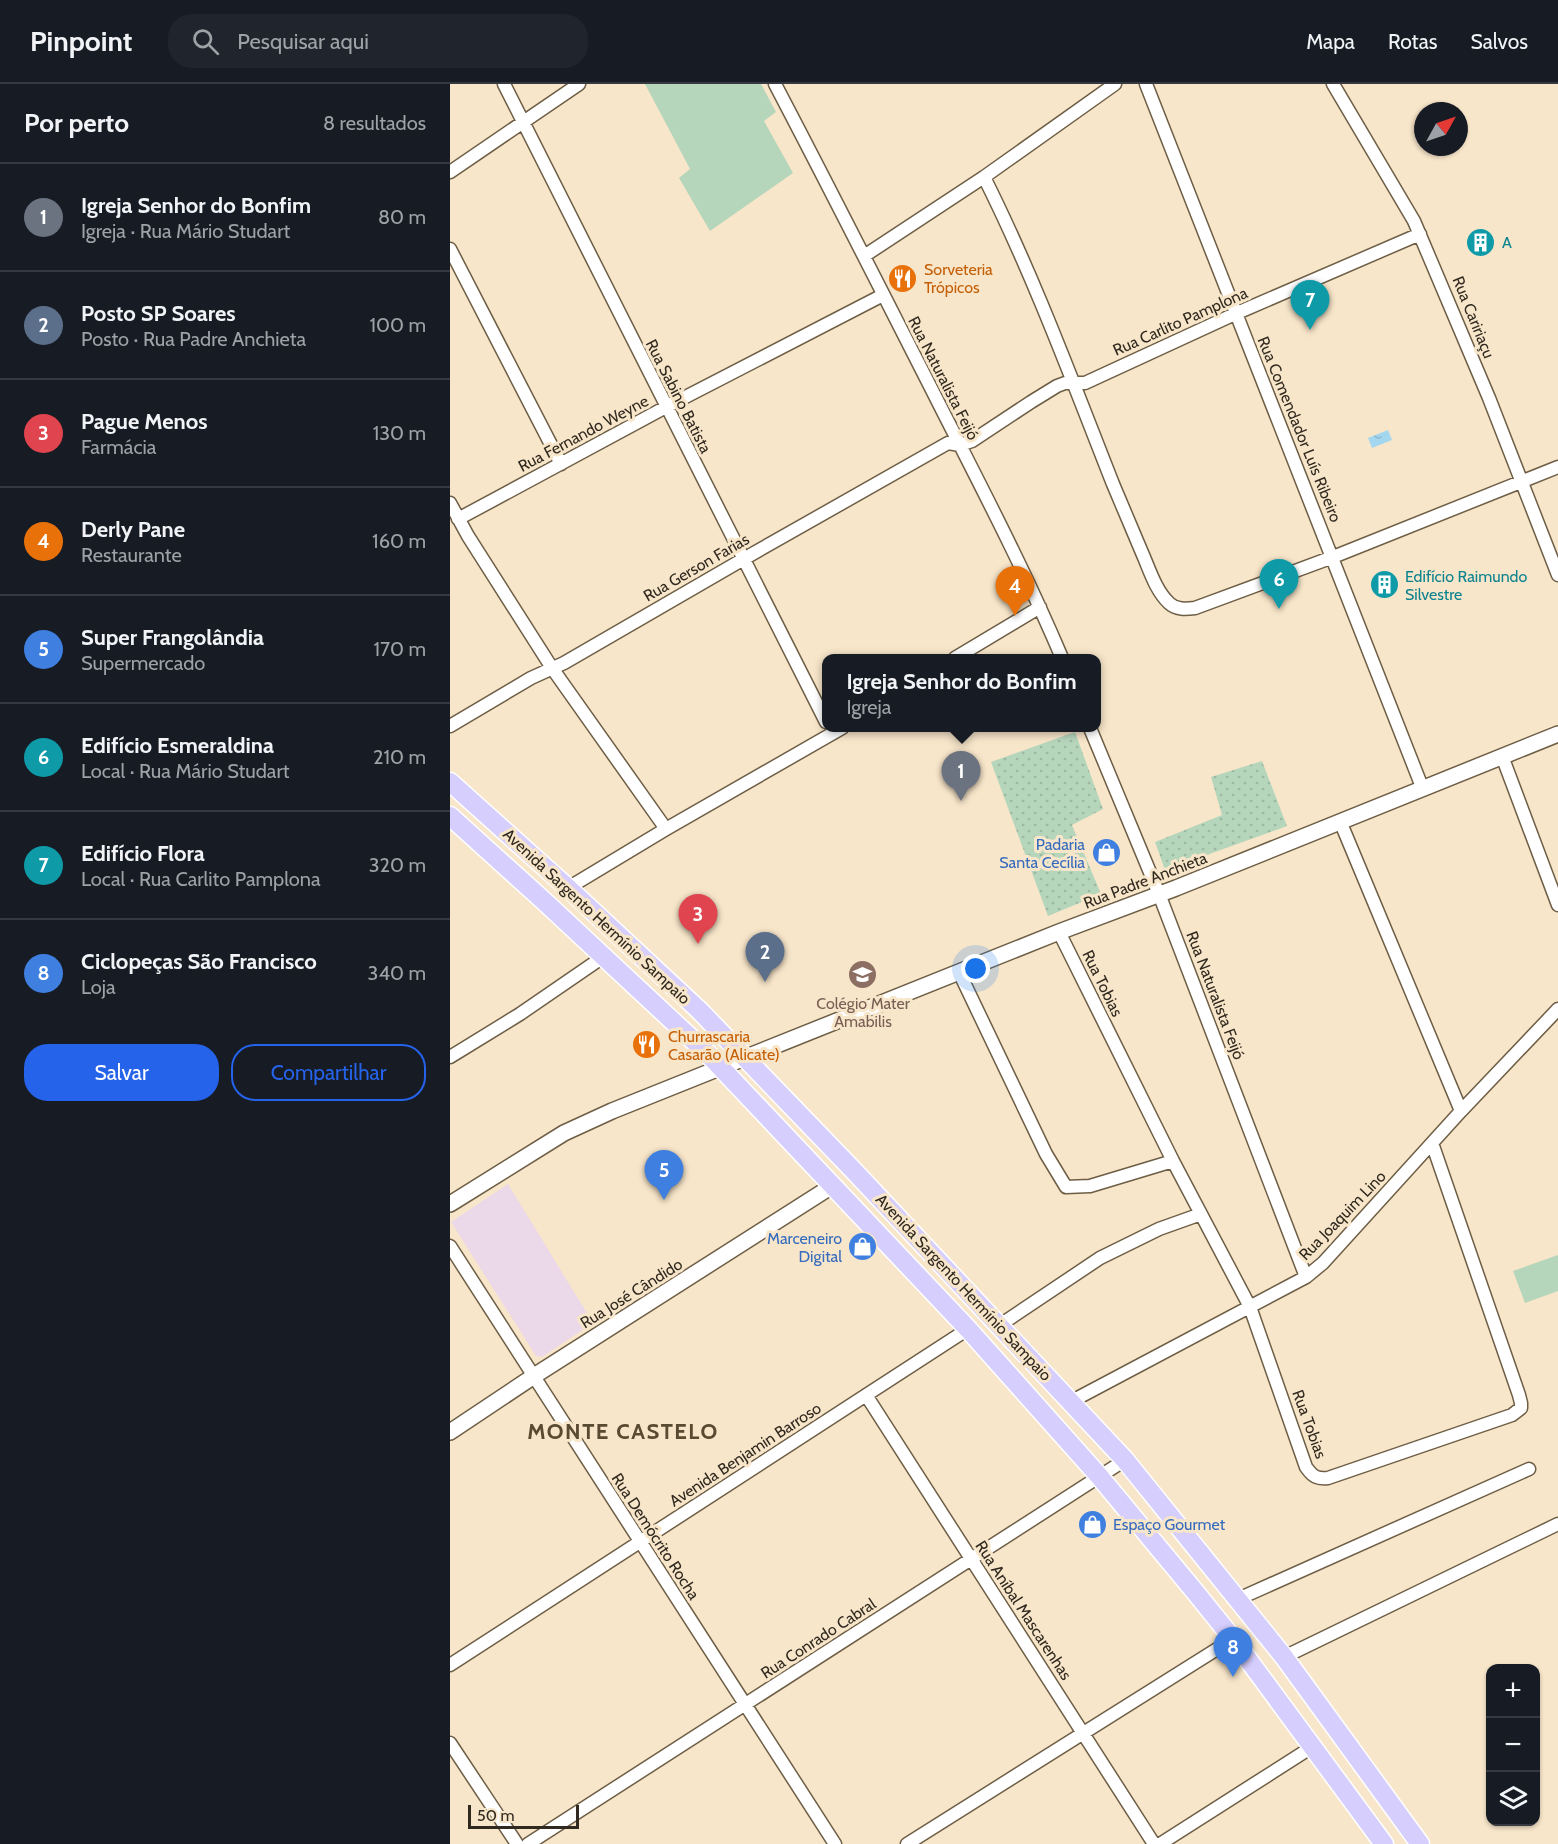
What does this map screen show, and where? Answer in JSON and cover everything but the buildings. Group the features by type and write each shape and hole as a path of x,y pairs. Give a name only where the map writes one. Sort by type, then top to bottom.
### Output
{"main road":[{"name":"Avenida Sargento Hermínio Sampaio","path":"450,782 700,1011 1072,1401 1125,1460 1284,1657 1420,1844"},
{"name":"Avenida Sargento Hermínio Sampaio","path":"454,825 603,957 721,1068 968,1329 1100,1476 1233,1639 1384,1844"}],"street":[{"name":"Rua Sabino Batista","path":"504,84 822,714"},
{"path":"450,172 579,84"},
{"name":"Rua Naturalista Feijó","path":"775,84 960,445 1040,607 1060,654"},
{"path":"864,256 984,177 1115,84"},
{"name":"Rua Comendador Luís Ribeiro","path":"1146,84 1422,787"},
{"name":"Rua Caririaçu","path":"1333,84 1420,234 1480,377 1558,575"},
{"path":"984,177 1023,257 1152,575 1159,590 1169,603 1176,607 1195,608 1333,557 1558,467"},
{"name":"Rua Carlito Pamplona","path":"960,445 972,441 1045,393 1065,383 1085,383 1237,313 1420,234"},
{"path":"450,249 561,464"},
{"name":"Rua Fernando Weyne","path":"458,519 666,406 883,295"},
{"name":"Rua Gerson Farias","path":"450,726 948,443 960,445"},
{"path":"450,503 552,668 666,829"},
{"path":"962,654 1040,607"},
{"path":"568,888 832,732"},
{"name":"Rua Naturalista Feijó","path":"1092,732 1159,894 1306,1277"},
{"name":"Rua Padre Anchieta","path":"450,1204 564,1133 959,972 1558,734"},
{"path":"1502,756 1558,905"},
{"path":"1340,821 1461,1111"},
{"name":"Rua Tobias","path":"1059,932 1173,1161 1250,1308 1306,1467 1314,1477 1319,1479 1328,1478 1512,1415 1521,1408 1519,1395 1432,1143"},
{"path":"450,1058 520,1014 603,957"},
{"path":"959,972 1046,1154 1066,1187 1090,1186 1173,1161"},
{"name":"Rua Joaquim Lino","path":"1072,1401 1306,1277 1323,1263 1461,1111 1558,1009"},
{"name":"Rua José Cândido","path":"450,1432 832,1186"},
{"path":"1000,1325 1100,1258 1159,1229 1201,1214"},
{"name":"Rua Demócrito Rocha","path":"450,1246 835,1844"},
{"name":"Avenida Benjamin Barroso","path":"450,1665 968,1329"},
{"name":"Rua Aníbal Mascarenhas","path":"866,1395 1154,1844"},
{"name":"Rua Conrado Cabral","path":"528,1844 1125,1460"},
{"path":"1238,1599 1529,1469"},
{"path":"1284,1657 1558,1524"},
{"path":"907,1844 1233,1639"},
{"path":"450,1743 517,1844"},
{"path":"1160,1844 1312,1747"}],"shaded area":[{"path":"508,1184 593,1323 542,1357 536,1356 451,1222"}],"green space":[{"path":"645,84 761,84 776,112 764,121 793,173 710,231 679,178 690,169"},
{"path":"1075,732 1103,809 1072,825 1101,894 1048,916 991,762"},
{"path":"1262,761 1287,826 1165,870 1155,842 1222,815 1211,777"},
{"path":"1558,1255 1558,1291 1525,1303 1513,1271"}],"water":[{"path":"1388,430 1392,440 1372,448 1368,438"}],"place":[{"name":"A","path":"1481,242"},
{"name":"Sorveteria Trópicos","path":"903,278"},
{"name":"Edifício Flora","path":"1310,330"},
{"name":"Edifício Raimundo Silvestre","path":"1384,585"},
{"name":"Edifício Esmeraldina","path":"1279,609"},
{"name":"Derly Pane","path":"1015,616"},
{"name":"Igreja Senhor do Bonfim","path":"961,801"},
{"name":"Padaria Santa Cecília","path":"1106,853"},
{"name":"Pague Menos","path":"698,944"},
{"name":"Colégio Mater Amabilis","path":"863,975"},
{"name":"Posto SP Soares","path":"765,982"},
{"name":"Churrascaria Casarão (Alicate)","path":"647,1045"},
{"name":"Super Frangolândia","path":"664,1200"},
{"name":"Marceneiro Digital","path":"863,1247"},
{"name":"Espaço Gourmet","path":"1092,1524"},
{"name":"Ciclopeças São Francisco","path":"1233,1677"}],"district":[{"name":"MONTE CASTELO","path":"623,1431"}]}
